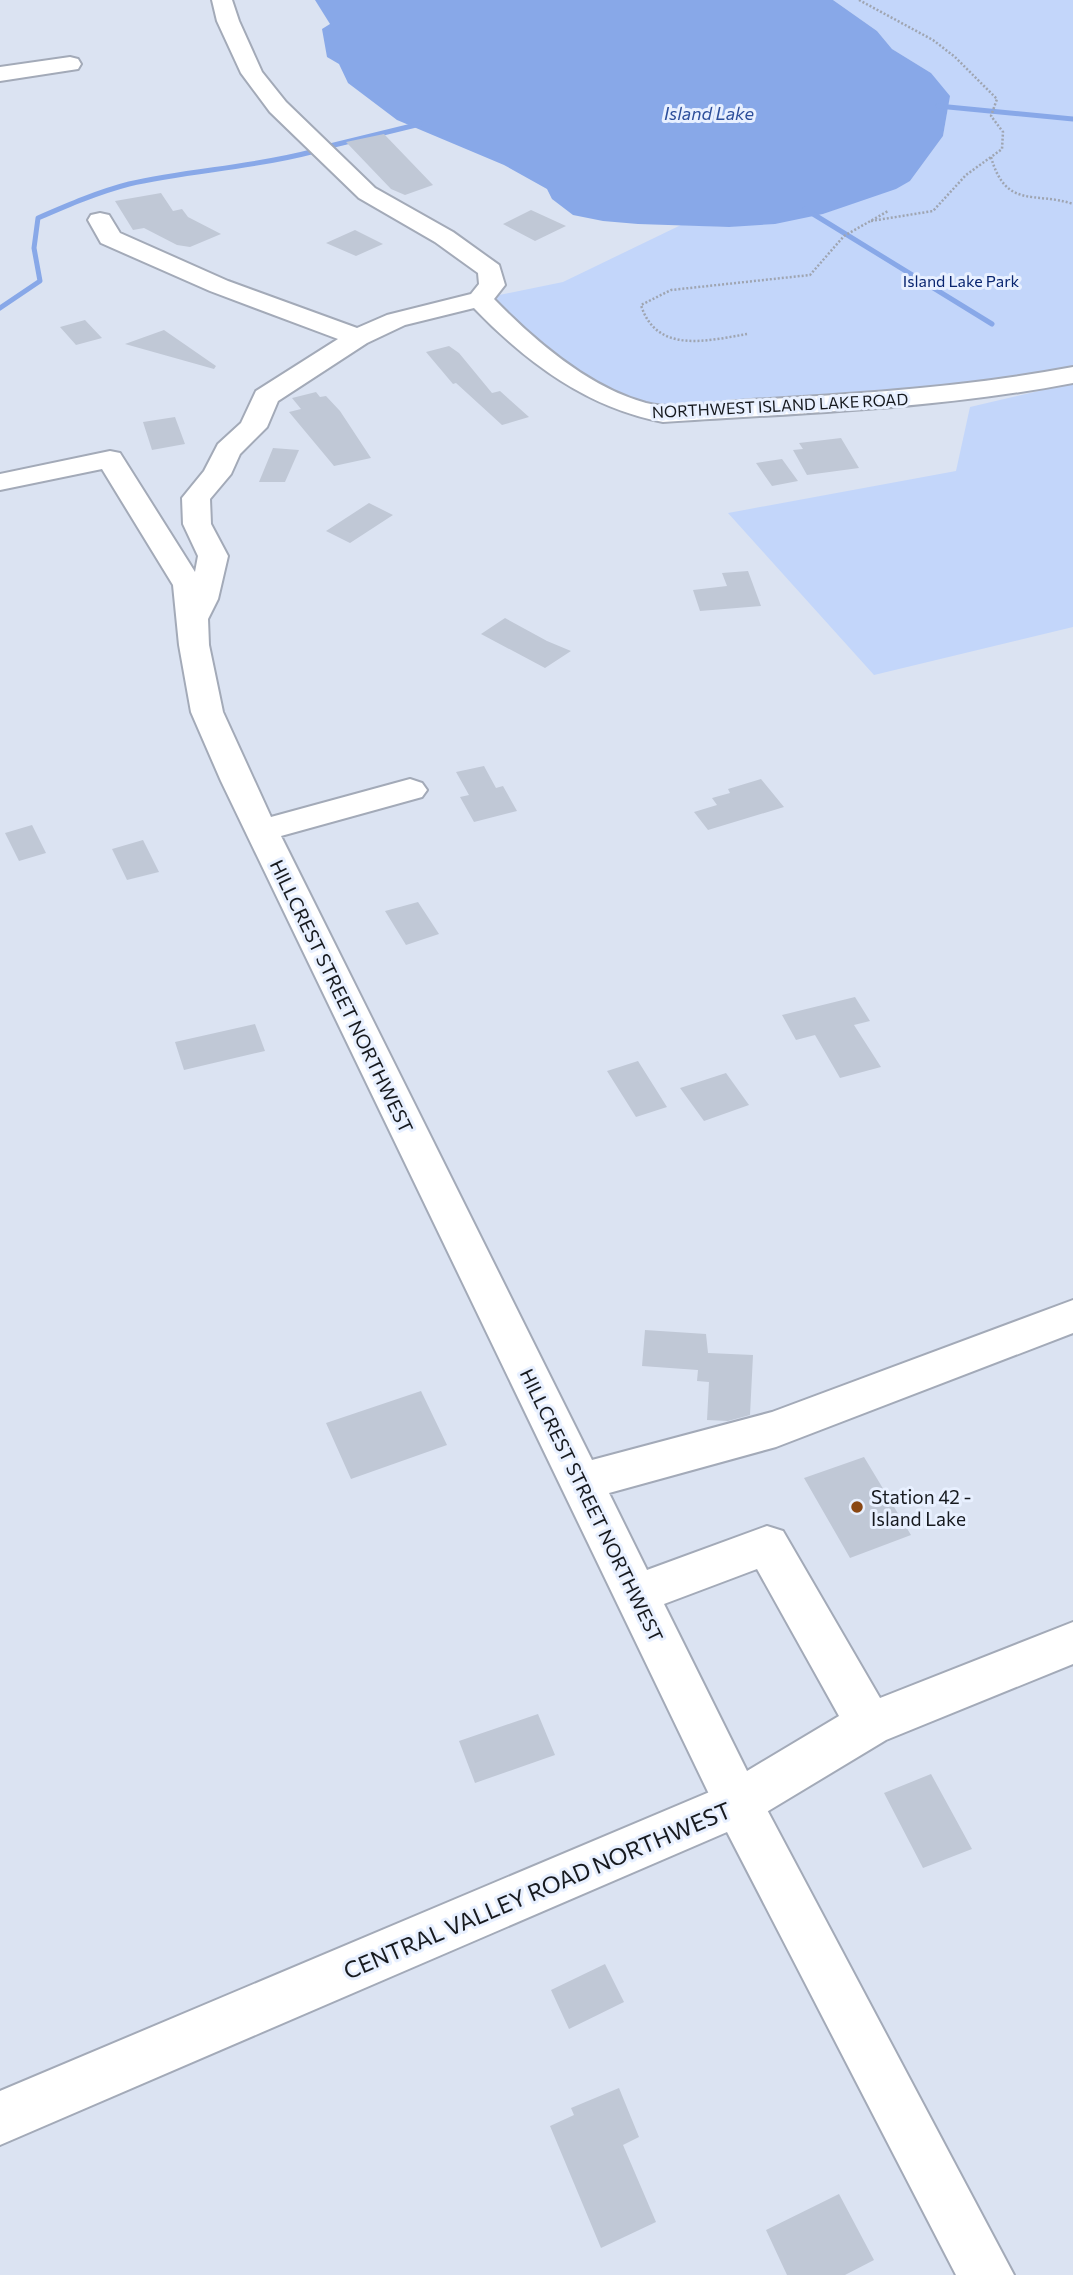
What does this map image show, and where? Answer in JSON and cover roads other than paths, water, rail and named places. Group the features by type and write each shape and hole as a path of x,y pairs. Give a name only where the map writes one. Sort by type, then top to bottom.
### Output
{"street":[{"path":"222,0 228,21 252,73 278,107 367,192 444,237 490,270 492,285 480,299"},
{"path":"0,74 70,64"},
{"path":"100,220 110,238 219,286 358,337"},
{"name":"HILLCREST STREET NORTHWEST","path":"480,299 397,320 358,337 266,397 253,427 228,450 217,474 196,498 197,524 213,556 203,599 193,620 194,645 207,712 261,831 738,1803"},
{"name":"NORTHWEST ISLAND LAKE ROAD","path":"480,299 499,321 570,373 616,402 642,412 663,414 941,396 1027,385 1073,375"},
{"path":"0,482 110,459 188,585 193,620"},
{"path":"261,831 410,790"},
{"path":"580,1482 776,1429 1073,1316"},
{"path":"636,1594 767,1545 869,1724"},
{"path":"738,1803 869,1724 1073,1643"},
{"name":"CENTRAL VALLEY ROAD NORTHWEST","path":"0,2118 738,1803 986,2275"}],"water":[{"name":"Island Lake","path":"315,0 833,0 877,31 892,49 931,73 950,96 943,136 910,181 896,189 823,214 775,224 729,227 638,224 573,215 552,199 547,189 504,165 397,120 348,83 339,64 327,57 322,29 330,24"}],"waterway":[{"path":"938,106 1073,119"},
{"path":"330,146 420,124"},
{"path":"0,308 40,281 34,248 38,218 129,184 311,152"},
{"path":"805,209 992,324"}],"place":[{"name":"Station 42 - Island Lake","path":"857,1507"}],"park label":[{"name":"Island Lake Park","path":"961,280"}]}
